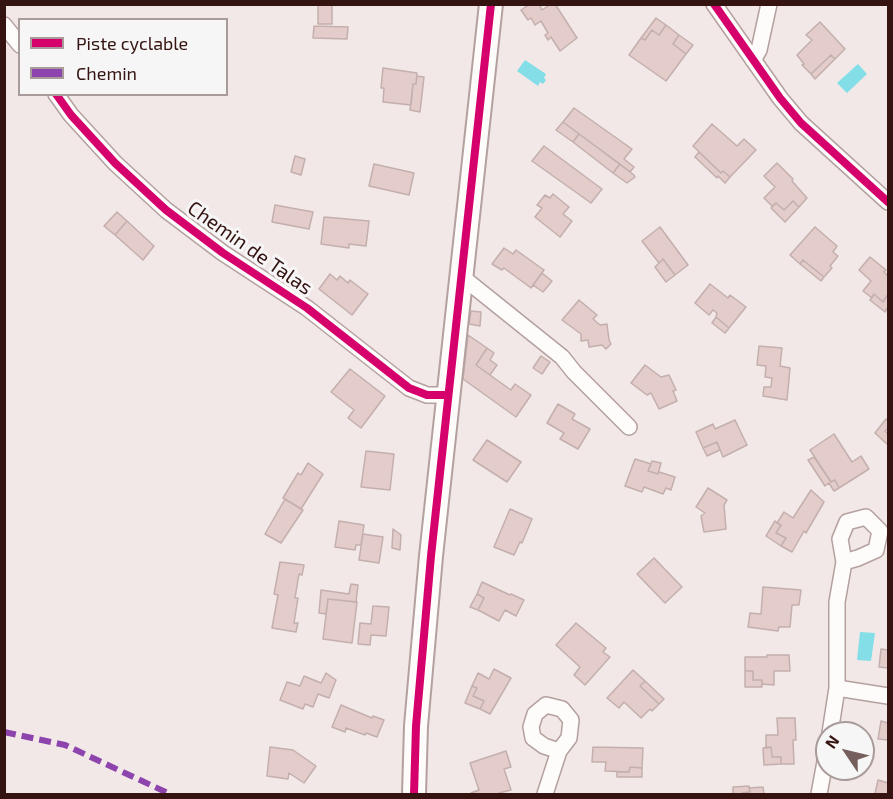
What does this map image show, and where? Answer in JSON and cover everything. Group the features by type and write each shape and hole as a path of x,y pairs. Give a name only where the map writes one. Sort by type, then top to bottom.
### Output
{"main road":[{"path":"414,795 416,726 447,395 490,4"}],"street":[{"path":"714,4 780,98 801,123 888,202"},
{"path":"753,60 759,50 769,4"},
{"path":"4,25 18,42"},
{"name":"Chemin de Talas","path":"57,96 71,115 115,164 166,210 224,253 308,308 409,388 427,395 447,395"},
{"path":"461,276 562,357 629,427"},
{"path":"832,721 837,688 837,602 844,562"},
{"path":"837,688 888,696"},
{"path":"544,795 559,751"}],"water":[{"path":"525,60 546,74 543,84 540,82 538,86 517,71"},
{"path":"858,64 867,74 847,93 837,83"},
{"path":"860,632 875,633 871,661 857,660"}],"building":[{"path":"318,4 332,4 332,24 318,24"},
{"path":"530,4 539,4 542,10 555,4 577,38 560,51 551,37 548,40 545,35 548,33 541,21 535,25 531,18 528,20 521,10"},
{"path":"656,18 666,25 659,35 652,30 645,40 641,38"},
{"path":"820,22 845,49 835,59 831,55 811,74 802,65 804,64 797,55 812,40 806,35"},
{"path":"666,25 679,35 673,44 686,54 666,81 629,55 641,38 645,40 652,30 659,35"},
{"path":"314,26 348,27 347,39 313,38"},
{"path":"679,35 693,45 686,54 673,44"},
{"path":"831,55 835,59 815,79 811,74"},
{"path":"383,68 417,73 416,84 413,84 411,105 383,102 384,88 381,88"},
{"path":"417,76 424,77 420,112 410,110 413,84 416,84"},
{"path":"574,108 632,149 624,159 634,167 630,172 563,122"},
{"path":"563,122 579,134 573,142 556,130"},
{"path":"712,124 737,146 744,139 756,150 730,177 723,171 721,173 693,146"},
{"path":"579,134 620,164 613,173 573,142"},
{"path":"544,146 602,189 591,203 532,161"},
{"path":"699,152 721,173 723,171 730,177 725,183 695,157"},
{"path":"295,156 305,159 301,175 291,172"},
{"path":"777,163 807,198 799,207 793,201 784,210 776,203 772,206 764,198 775,187 764,176"},
{"path":"374,164 414,173 409,195 369,186"},
{"path":"620,164 635,177 627,183 613,173"},
{"path":"553,194 569,207 563,214 572,221 560,237 535,217 542,208 537,205 545,195 550,198"},
{"path":"793,201 799,207 785,222 771,208 776,203 784,210"},
{"path":"275,205 313,212 309,229 272,222"},
{"path":"117,212 127,221 115,235 104,226"},
{"path":"324,217 369,221 366,246 349,244 349,248 321,244"},
{"path":"127,221 154,246 143,260 115,235"},
{"path":"660,227 688,265 675,275 663,259 659,263 642,241"},
{"path":"815,227 837,246 833,252 838,256 824,277 803,260 800,264 790,255"},
{"path":"504,248 513,254 516,250 544,270 531,288 504,268 502,270 492,264"},
{"path":"870,257 886,270 884,272 888,276 888,294 883,302 874,294 872,298 863,291 871,281 859,270"},
{"path":"663,259 675,275 666,282 655,267"},
{"path":"803,260 824,277 821,281 800,264"},
{"path":"542,273 552,281 543,292 533,285"},
{"path":"330,274 337,280 340,276 348,283 350,280 368,294 352,315 319,289"},
{"path":"710,284 728,298 730,295 746,307 729,328 716,317 717,313 713,310 709,315 695,303"},
{"path":"874,294 883,302 888,294 888,307 885,312 870,300"},
{"path":"579,300 597,315 593,319 600,325 607,324 611,344 606,349 602,345 589,347 588,340 581,341 581,334 562,320"},
{"path":"471,311 481,312 480,326 469,324"},
{"path":"716,317 729,328 725,333 712,323"},
{"path":"468,335 487,348 476,365 511,390 515,384 531,395 516,417 463,379"},
{"path":"759,346 782,348 780,366 790,368 787,400 763,396 764,387 771,387 772,378 765,377 766,366 757,365"},
{"path":"487,348 494,353 490,360 497,365 490,375 476,365"},
{"path":"541,356 550,362 542,374 533,368"},
{"path":"645,365 661,377 669,375 676,390 673,391 677,401 659,409 651,393 647,395 631,383"},
{"path":"350,369 385,396 361,428 348,418 354,410 331,392"},
{"path":"558,404 575,414 572,419 590,429 578,449 560,439 564,433 547,423"},
{"path":"886,419 888,428 885,431 888,434 888,445 875,433"},
{"path":"735,420 747,445 723,457 717,442 703,448 696,432 713,424 715,429"},
{"path":"834,434 852,462 861,456 869,469 839,488 835,480 831,482 810,450"},
{"path":"487,440 521,462 507,482 473,460"},
{"path":"717,442 720,450 707,456 703,448"},
{"path":"366,451 394,454 390,490 361,487"},
{"path":"814,457 831,482 835,480 839,488 834,491 829,483 825,486 808,460"},
{"path":"635,459 651,464 648,471 675,477 671,490 666,488 663,494 644,487 642,492 625,486"},
{"path":"652,461 661,463 658,474 648,471"},
{"path":"308,463 323,474 301,509 283,498 298,473 301,475"},
{"path":"708,488 727,500 724,505 726,529 704,532 701,516 705,513 696,507"},
{"path":"811,490 824,502 792,552 781,546 786,538 776,533 781,525 777,523 784,512 793,518"},
{"path":"285,499 303,510 281,543 265,534"},
{"path":"510,509 532,519 514,555 494,547"},
{"path":"339,521 364,525 361,545 356,545 355,550 335,547"},
{"path":"775,521 781,525 776,533 786,538 781,546 766,536"},
{"path":"393,529 401,535 400,550 392,548"},
{"path":"363,534 383,537 379,563 359,560"},
{"path":"654,558 682,587 665,603 637,574"},
{"path":"280,562 304,565 302,575 299,574 295,598 298,598 294,623 298,623 296,632 272,628 278,595 274,594"},
{"path":"482,582 524,600 516,616 505,610 499,621 478,610 484,598 477,594"},
{"path":"351,584 358,585 356,602 328,599 326,614 319,613 321,590 349,594"},
{"path":"763,587 801,590 799,605 792,605 790,627 779,627 778,631 748,627 750,613 761,614"},
{"path":"477,594 484,598 478,610 470,607"},
{"path":"328,599 357,602 352,643 323,639"},
{"path":"373,606 389,607 386,636 371,635 370,645 358,644 360,623 371,624"},
{"path":"576,623 606,648 603,652 610,657 585,685 574,675 580,667 556,645"},
{"path":"881,649 888,650 888,668 879,667"},
{"path":"767,655 789,655 790,671 774,671 774,685 762,684 762,680 753,680 753,671 745,671 745,657 767,657"},
{"path":"494,669 511,678 490,714 480,709 484,701 473,696 477,688 472,686 478,673 489,679"},
{"path":"633,670 645,681 640,686 659,704 641,718 624,702 619,708 607,698"},
{"path":"745,671 753,671 753,680 762,680 762,687 745,687"},
{"path":"326,673 336,680 329,698 318,694 313,707 305,704 303,709 280,700 287,682 300,686 304,676 321,683"},
{"path":"645,681 664,699 659,704 640,686"},
{"path":"472,686 477,688 473,696 484,701 480,709 465,703"},
{"path":"341,705 372,718 373,716 384,720 377,737 346,728 345,732 332,727"},
{"path":"777,718 795,718 794,764 781,764 781,757 772,757 771,747 766,748 766,735 778,735"},
{"path":"881,721 888,723 888,740 878,739"},
{"path":"270,747 293,750 316,766 304,783 289,773 288,779 267,776"},
{"path":"593,747 643,748 642,768 630,767 629,772 605,771 606,762 592,762"},
{"path":"771,747 772,757 781,757 781,764 764,765 763,748"},
{"path":"506,751 511,767 504,769 511,790 500,794 471,794 479,790 470,763"},
{"path":"630,767 642,768 642,777 617,777 617,772 629,772"},
{"path":"878,780 888,783 888,794 875,794"},
{"path":"749,786 750,792 733,794 733,787"},
{"path":"763,787 764,794 742,794 750,792 749,788"}],"marked path":[{"path":"4,732 65,745 170,794"}],"cycle path":[{"path":"414,794 416,726 431,556 491,4"},
{"path":"714,4 780,98 801,123 888,202"},
{"path":"57,96 71,115 115,163 166,210 223,253 307,308 409,388 427,395 447,395"}]}
